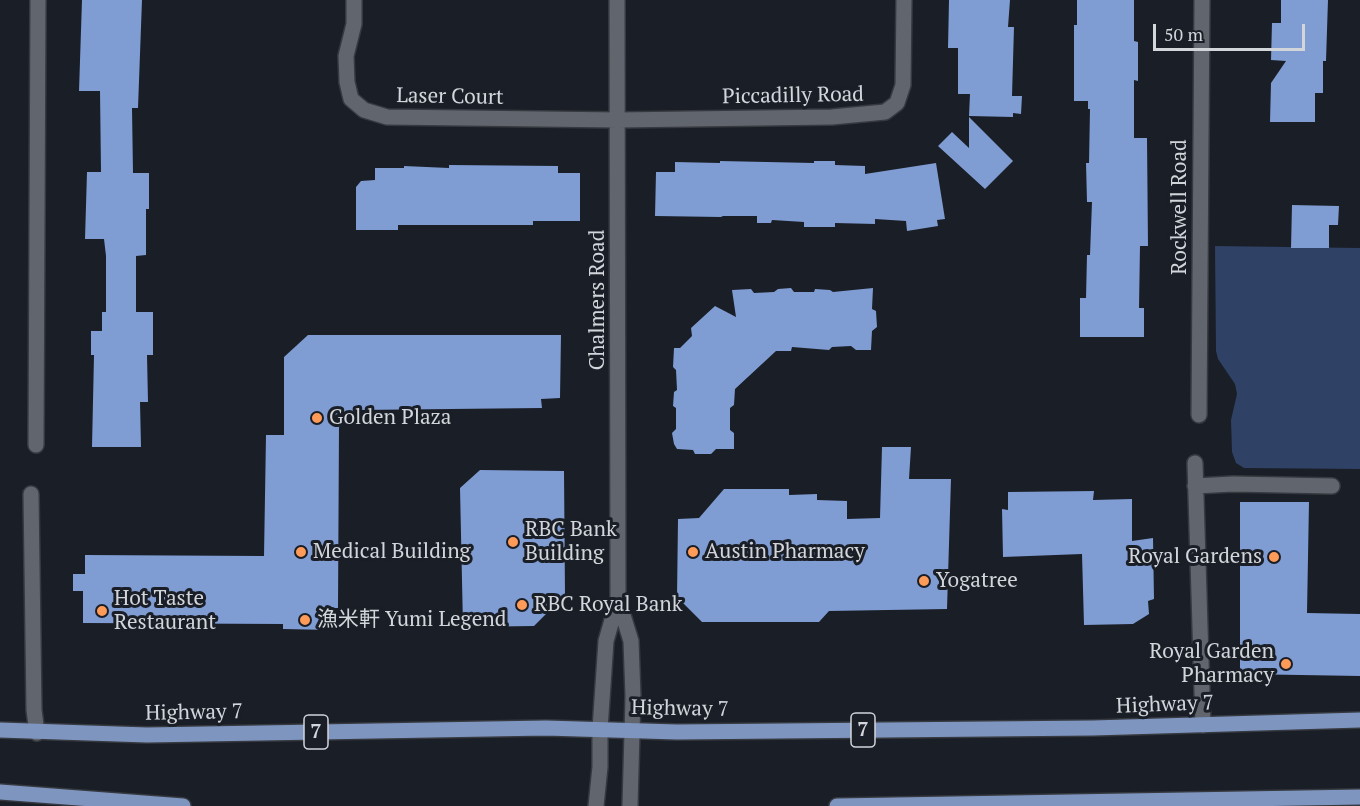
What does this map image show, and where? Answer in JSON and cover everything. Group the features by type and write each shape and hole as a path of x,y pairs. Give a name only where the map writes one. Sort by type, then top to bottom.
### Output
{"main road":[{"name":"Highway 7","path":"0,730 147,735 600,729 689,732 1093,728 1360,720"},
{"path":"0,792 183,806"},
{"path":"837,806 1360,796"}],"street":[{"path":"36,445 38,0"},
{"name":"Laser Court","path":"354,0 354,24 346,56 347,82 351,99 364,110 387,117 618,120"},
{"name":"Chalmers Road","path":"596,806 606,641 618,599 617,0"},
{"name":"Piccadilly Road","path":"618,120 832,117 885,112 897,103 903,85 904,0"},
{"name":"Rockwell Road","path":"1199,415 1202,0"},
{"path":"1195,463 1203,725"},
{"path":"1195,486 1233,484 1332,486"},
{"path":"31,494 34,710 37,733"},
{"name":"Chalmers Road","path":"618,599 631,640 630,806"}],"shaded area":[{"path":"1215,246 1360,248 1360,469 1244,468 1236,463 1232,452 1231,420 1237,394 1235,384 1218,359 1216,351"}],"building":[{"path":"82,0 142,0 138,108 132,108 133,173 149,173 149,209 146,209 146,255 136,256 136,312 153,312 153,355 147,355 148,402 140,402 141,447 92,447 94,355 91,355 91,331 102,331 102,312 106,312 106,256 104,239 85,239 87,172 101,172 100,91 79,91"},
{"path":"949,0 1010,0 1008,27 1014,27 1012,96 1022,96 1021,114 1013,113 1013,117 969,116 970,94 958,94 958,48 948,48"},
{"path":"1077,0 1134,0 1134,41 1138,42 1138,81 1134,80 1134,138 1147,138 1148,246 1140,246 1139,308 1144,308 1144,337 1080,337 1080,298 1086,298 1092,202 1087,202 1086,163 1089,163 1090,109 1088,109 1088,101 1074,101 1074,25 1077,25"},
{"path":"1281,0 1328,0 1323,93 1315,93 1315,122 1270,122 1271,83 1286,61 1271,60 1272,23 1281,23"},
{"path":"969,117 1013,161 985,189 938,146 952,132 969,148"},
{"path":"720,161 814,163 814,161 835,161 835,165 865,166 865,174 936,163 945,219 937,220 938,226 907,231 906,221 875,219 875,224 835,223 835,227 804,227 804,222 772,220 771,223 757,223 757,216 655,216 656,172 675,172 675,162 720,163"},
{"path":"449,165 558,166 558,173 580,173 580,221 533,221 533,225 398,225 398,230 356,230 356,187 361,181 375,180 375,168 404,168 404,166 449,168"},
{"path":"1292,205 1339,206 1338,225 1329,225 1329,248 1291,248"},
{"path":"791,288 794,292 814,292 815,289 833,292 873,288 872,309 876,311 877,327 872,331 871,350 856,350 851,346 832,347 829,350 792,347 791,351 776,351 735,389 734,405 730,408 730,430 734,433 734,449 716,449 711,454 695,454 693,450 677,449 672,433 676,429 676,408 673,406 674,392 677,390 676,370 673,367 674,348 680,348 692,336 691,328 715,306 736,317 732,290 751,289 754,293"},
{"path":"308,335 561,335 560,398 541,399 542,408 359,410 339,427 338,608 331,608 331,630 283,629 283,624 83,623 83,591 73,591 73,574 85,574 85,555 264,556 266,435 284,435 284,357"},
{"path":"882,447 911,447 909,479 951,479 947,609 829,611 819,622 702,622 677,597 678,519 699,518 724,489 789,489 789,495 817,494 817,500 847,501 847,519 880,518"},
{"name":"RBC Bank Building","path":"480,470 564,471 565,595 534,626 463,627 460,488"},
{"path":"1094,491 1093,500 1132,499 1132,541 1153,538 1154,599 1148,601 1149,614 1133,624 1084,625 1082,554 1003,557 1002,509 1008,510 1008,492"},
{"name":"Royal Gardens","path":"1240,502 1309,502 1307,613 1360,614 1360,676 1240,674"}],"place":[{"name":"Golden Plaza","path":"317,418"},
{"name":"RBC Bank Building","path":"513,542"},
{"name":"Medical Building","path":"301,552"},
{"name":"Austin Pharmacy","path":"693,552"},
{"name":"Royal Gardens","path":"1274,557"},
{"name":"Yogatree","path":"924,581"},
{"name":"RBC Royal Bank","path":"522,605"},
{"name":"Hot Taste Restaurant","path":"102,611"},
{"name":"漁米軒 Yumi Legend","path":"305,620"},
{"name":"Royal Garden Pharmacy","path":"1286,664"}]}
